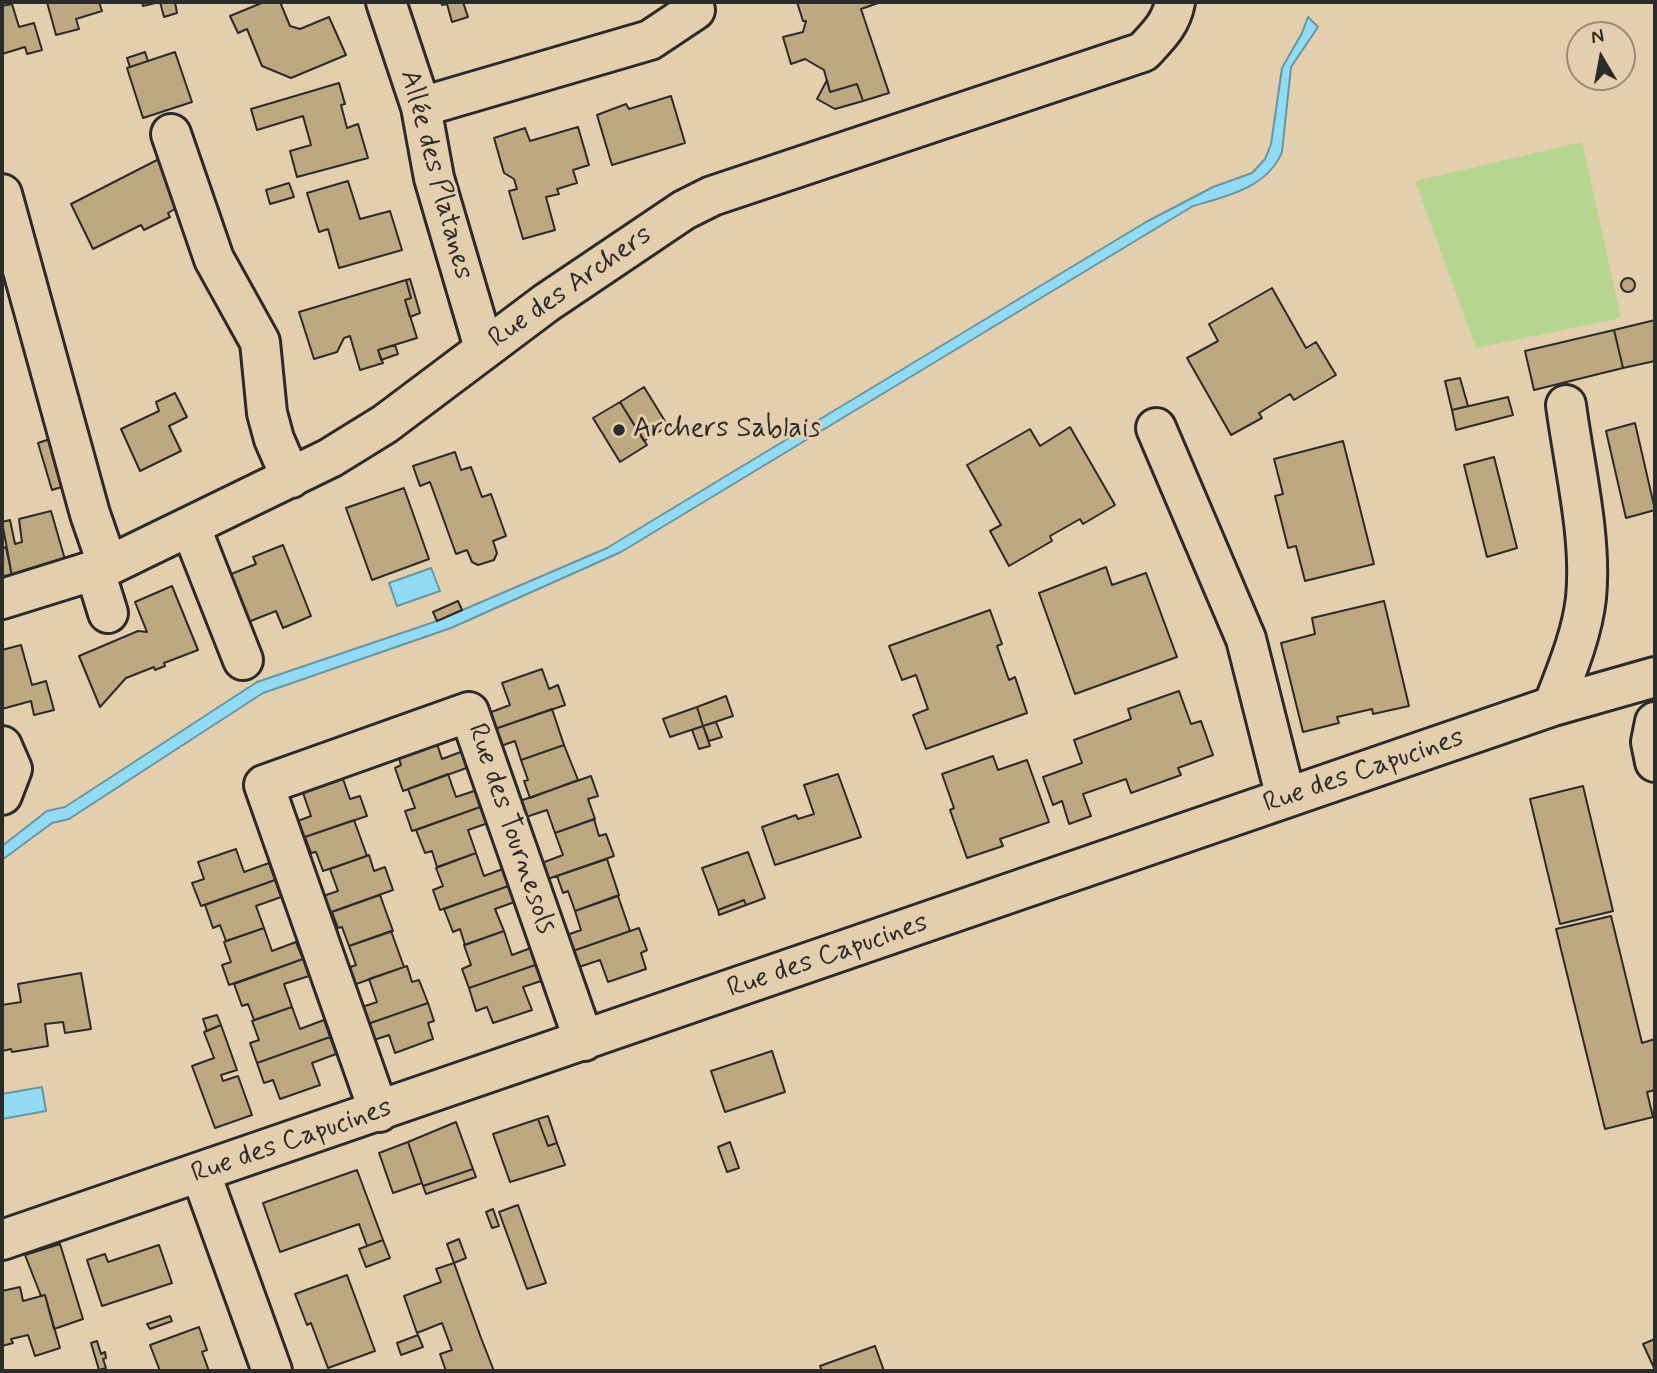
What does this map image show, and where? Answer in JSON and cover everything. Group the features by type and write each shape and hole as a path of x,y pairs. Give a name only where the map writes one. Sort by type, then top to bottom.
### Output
{"street":[{"name":"Allée des Platanes","path":"386,2 421,107 434,178 484,348"},
{"path":"421,107 650,40 695,10"},
{"name":"Rue des Archers","path":"2,599 101,568 191,528 291,478 385,424 484,348 673,218 712,196 1143,52 1170,16"},
{"path":"171,134 214,259 260,342 267,413 274,439 291,478"},
{"path":"2,194 86,501 108,613"},
{"path":"1553,706 1577,639 1586,601 1587,567 1566,405"},
{"path":"1156,428 1246,639 1286,798"},
{"path":"191,528 243,660"},
{"name":"Rue des Capucines","path":"2,1240 201,1174 1553,706 1655,678"},
{"name":"Rue des Tournesols","path":"379,1112 264,785 470,712 584,1041"},
{"path":"1655,722 1651,742 1655,762"},
{"path":"2,746 12,769 2,795"},
{"path":"201,1174 272,1371"}],"green space":[{"path":"1582,142 1621,318 1476,348 1415,181"}],"water":[{"path":"1308,17 1318,27 1291,67 1282,152 1276,164 1256,182 1232,194 1193,206 621,552 451,628 263,693 69,819 52,823 2,860 2,846 47,811 65,807 257,682 437,621 607,548 1146,222 1213,187 1252,173 1265,159 1271,144 1282,68"},
{"path":"431,568 440,591 397,606 389,583"},
{"path":"42,1087 46,1111 2,1119 2,1094"}],"building":[{"path":"47,2 99,2 102,11 76,19 79,29 56,35"},
{"path":"142,2 160,2 143,6"},
{"path":"160,2 175,2 177,13 164,17"},
{"path":"264,2 280,2 290,26 300,29 329,17 346,55 291,78 262,66 247,29 238,33 230,16"},
{"path":"441,2 463,2 468,17 452,22 447,4 442,5"},
{"path":"797,2 881,2 861,9 889,93 863,101 857,84 830,92 824,70 805,59 791,64 783,37 803,32 806,21 803,21"},
{"path":"12,4 19,27 34,23 42,50 27,54 25,47 2,54 2,6"},
{"path":"145,52 148,61 130,67 127,58"},
{"path":"175,52 192,102 143,118 127,68"},
{"path":"827,80 830,92 857,84 863,101 835,109 817,99"},
{"path":"339,83 345,104 341,105 347,128 358,124 368,158 297,177 290,151 311,145 303,116 257,130 251,109"},
{"path":"671,96 685,143 612,165 597,115 626,104 629,109"},
{"path":"578,127 589,165 573,170 577,183 557,189 559,194 546,197 555,230 523,239 509,191 517,189 514,179 504,173 494,138 525,128 530,141"},
{"path":"159,159 182,205 168,213 170,217 144,230 141,225 93,249 71,204"},
{"path":"348,181 360,219 390,211 402,250 339,268 328,229 319,232 307,193"},
{"path":"289,183 294,197 270,204 266,190"},
{"path":"1628,278 1633,280 1633,290 1628,292 1623,290 1621,285 1623,280"},
{"path":"410,279 420,313 410,317 405,300 411,298 406,280"},
{"path":"406,280 411,298 405,300 417,338 378,350 383,363 360,370 350,336 344,338 337,352 314,359 299,312"},
{"path":"1272,288 1306,348 1316,342 1336,375 1294,400 1290,394 1259,413 1262,418 1231,435 1187,358 1218,341 1209,324"},
{"path":"1655,320 1655,361 1623,368 1614,330"},
{"path":"1614,330 1623,368 1534,390 1525,351"},
{"path":"395,345 398,354 381,360 378,350"},
{"path":"1460,378 1468,406 1452,410 1445,381"},
{"path":"644,387 668,426 644,441 620,402"},
{"path":"175,393 187,417 169,426 181,451 140,471 121,429 159,411 156,402"},
{"path":"1508,397 1513,415 1456,430 1452,410"},
{"name":"Archers Sablais","path":"620,402 647,445 620,462 593,418"},
{"path":"1635,423 1655,510 1626,518 1606,431"},
{"path":"1070,427 1115,505 1083,524 1080,519 1050,536 1052,541 1009,566 990,531 1001,525 967,465 1030,429 1040,446"},
{"path":"53,438 68,485 52,490 38,443"},
{"path":"1343,441 1374,564 1305,581 1296,546 1288,548 1275,496 1283,494 1274,459"},
{"path":"455,452 461,470 471,467 482,497 491,494 506,536 493,541 497,553 494,560 478,565 472,562 467,550 456,554 430,482 420,486 413,466"},
{"path":"1494,457 1517,548 1487,557 1464,465"},
{"path":"404,488 429,559 372,580 346,508"},
{"path":"51,511 66,563 12,576 2,522 10,520 15,544 22,542 19,519"},
{"path":"283,545 311,616 283,628 276,611 238,626 219,579 256,564 253,557"},
{"path":"6,547 12,576 2,578 2,548"},
{"path":"1106,567 1112,585 1146,573 1177,657 1075,694 1039,593"},
{"path":"172,586 198,650 164,663 165,666 155,670 154,667 126,678 100,707 79,656 138,631 147,632 135,602"},
{"path":"458,601 462,610 437,621 433,612"},
{"path":"1384,601 1409,706 1373,714 1372,709 1337,717 1339,723 1303,732 1281,643 1315,634 1312,618"},
{"path":"990,610 1002,644 997,646 1009,680 1015,677 1027,713 926,749 913,715 928,709 916,675 902,680 889,646"},
{"path":"21,645 32,685 46,681 54,710 34,715 31,701 2,709 2,650"},
{"path":"542,669 549,689 558,685 565,705 492,730 486,714 510,705 502,683"},
{"path":"1179,691 1191,724 1201,721 1213,755 1178,768 1181,775 1131,793 1126,779 1083,794 1091,816 1069,824 1062,801 1053,805 1043,777 1082,763 1074,740 1131,719 1128,709"},
{"path":"726,696 733,716 703,726 697,707"},
{"path":"697,707 703,726 670,737 663,719"},
{"path":"552,709 564,745 521,760 515,741 498,747 492,730"},
{"path":"716,722 722,737 709,741 703,726"},
{"path":"703,726 710,746 699,749 692,730"},
{"path":"434,735 442,759 466,750 472,766 403,791 395,768 401,765 396,749"},
{"path":"564,745 578,780 530,798 524,781 528,780 521,760"},
{"path":"993,756 998,770 1027,760 1049,822 1000,839 1003,846 967,858 950,810 954,808 942,774"},
{"path":"448,774 456,797 480,789 486,805 412,831 405,811 415,808 408,789"},
{"path":"838,774 861,837 775,865 762,827 796,815 798,819 814,814 804,785"},
{"path":"591,776 598,796 588,799 595,819 555,833 547,810 523,818 517,802"},
{"path":"343,779 350,799 360,796 367,816 293,841 287,825 311,816 303,793"},
{"path":"1583,786 1613,911 1560,924 1530,799"},
{"path":"486,805 491,822 468,830 476,853 437,867 432,851 425,853 416,830"},
{"path":"594,819 599,836 606,834 614,856 545,880 539,864 563,855 555,833"},
{"path":"354,820 367,856 323,871 316,852 311,853 305,837"},
{"path":"236,849 244,872 269,863 275,880 201,906 192,883 204,879 198,862"},
{"path":"748,852 765,898 746,905 744,900 718,910 702,868"},
{"path":"476,853 484,876 508,867 514,884 440,910 433,890 443,886 436,868"},
{"path":"369,855 374,871 385,867 393,890 320,916 314,899 338,891 330,869"},
{"path":"607,859 619,895 575,911 568,891 563,893 557,876"},
{"path":"275,880 281,897 256,906 264,928 226,941 220,925 213,928 205,905"},
{"path":"514,884 520,900 495,909 504,931 465,945 460,929 453,932 444,909"},
{"path":"380,895 393,931 349,946 342,927 338,928 332,912"},
{"path":"618,896 630,931 570,952 564,936 581,930 575,911"},
{"path":"744,900 746,905 719,915 718,910"},
{"path":"1611,916 1642,1043 1655,1039 1655,1090 1647,1092 1653,1117 1605,1129 1556,929"},
{"path":"264,928 272,951 296,942 303,959 229,985 222,965 231,962 224,942"},
{"path":"639,928 647,950 641,953 646,969 608,982 600,960 576,968 570,952"},
{"path":"391,931 404,967 345,988 339,971 356,965 349,946"},
{"path":"504,931 512,955 536,946 541,963 469,988 462,969 471,965 464,945"},
{"path":"303,959 309,976 284,984 292,1007 254,1020 248,1004 242,1006 234,984"},
{"path":"541,963 547,979 523,987 532,1010 493,1023 487,1007 476,1011 469,988"},
{"path":"407,966 412,982 419,980 428,1003 359,1027 353,1010 377,1002 369,979"},
{"path":"81,973 91,1029 65,1033 63,1022 45,1024 48,1046 2,1051 2,1005 21,1002 18,984"},
{"path":"428,1003 434,1021 428,1023 433,1039 395,1053 389,1035 365,1043 359,1027"},
{"path":"292,1007 300,1029 324,1020 330,1037 257,1063 250,1043 259,1040 252,1021"},
{"path":"217,1015 221,1025 207,1031 203,1019"},
{"path":"221,1025 237,1070 221,1075 223,1081 238,1076 252,1115 215,1128 192,1066 214,1058 204,1032"},
{"path":"330,1037 336,1054 312,1063 320,1085 280,1099 273,1080 264,1083 257,1063"},
{"path":"772,1051 785,1092 725,1112 711,1071"},
{"path":"548,1116 557,1143 548,1146 538,1119"},
{"path":"538,1119 548,1146 557,1143 565,1165 510,1182 493,1134"},
{"path":"456,1122 473,1169 423,1186 408,1142"},
{"path":"408,1142 422,1183 393,1193 379,1153"},
{"path":"730,1142 739,1168 727,1172 718,1147"},
{"path":"473,1169 476,1177 426,1194 423,1186"},
{"path":"357,1170 383,1240 367,1246 359,1224 280,1252 263,1203"},
{"path":"518,1205 546,1283 527,1289 499,1212"},
{"path":"493,1209 499,1226 492,1228 486,1212"},
{"path":"459,1239 466,1258 454,1263 447,1244"},
{"path":"383,1240 390,1258 366,1267 359,1249"},
{"path":"60,1244 83,1319 54,1329 45,1295 41,1296 25,1255"},
{"path":"159,1245 172,1283 102,1306 87,1260 105,1254 108,1262"},
{"path":"454,1263 494,1371 446,1371 440,1354 452,1350 442,1323 417,1333 404,1296 441,1282 436,1269"},
{"path":"347,1275 375,1351 328,1368 311,1323 307,1325 295,1294"},
{"path":"20,1287 23,1301 45,1295 60,1348 35,1356 28,1335 11,1339 13,1343 2,1346 2,1291"},
{"path":"170,1316 172,1321 150,1329 147,1324"},
{"path":"199,1327 207,1350 202,1352 209,1371 160,1371 150,1345"},
{"path":"418,1335 423,1347 401,1355 397,1343"},
{"path":"1655,1339 1655,1370 1643,1344"},
{"path":"97,1341 101,1354 105,1352 106,1358 103,1359 106,1368 99,1370 91,1343"},
{"path":"875,1346 884,1371 822,1371 820,1366"}],"place":[{"name":"Archers Sablais","path":"619,430"}]}
